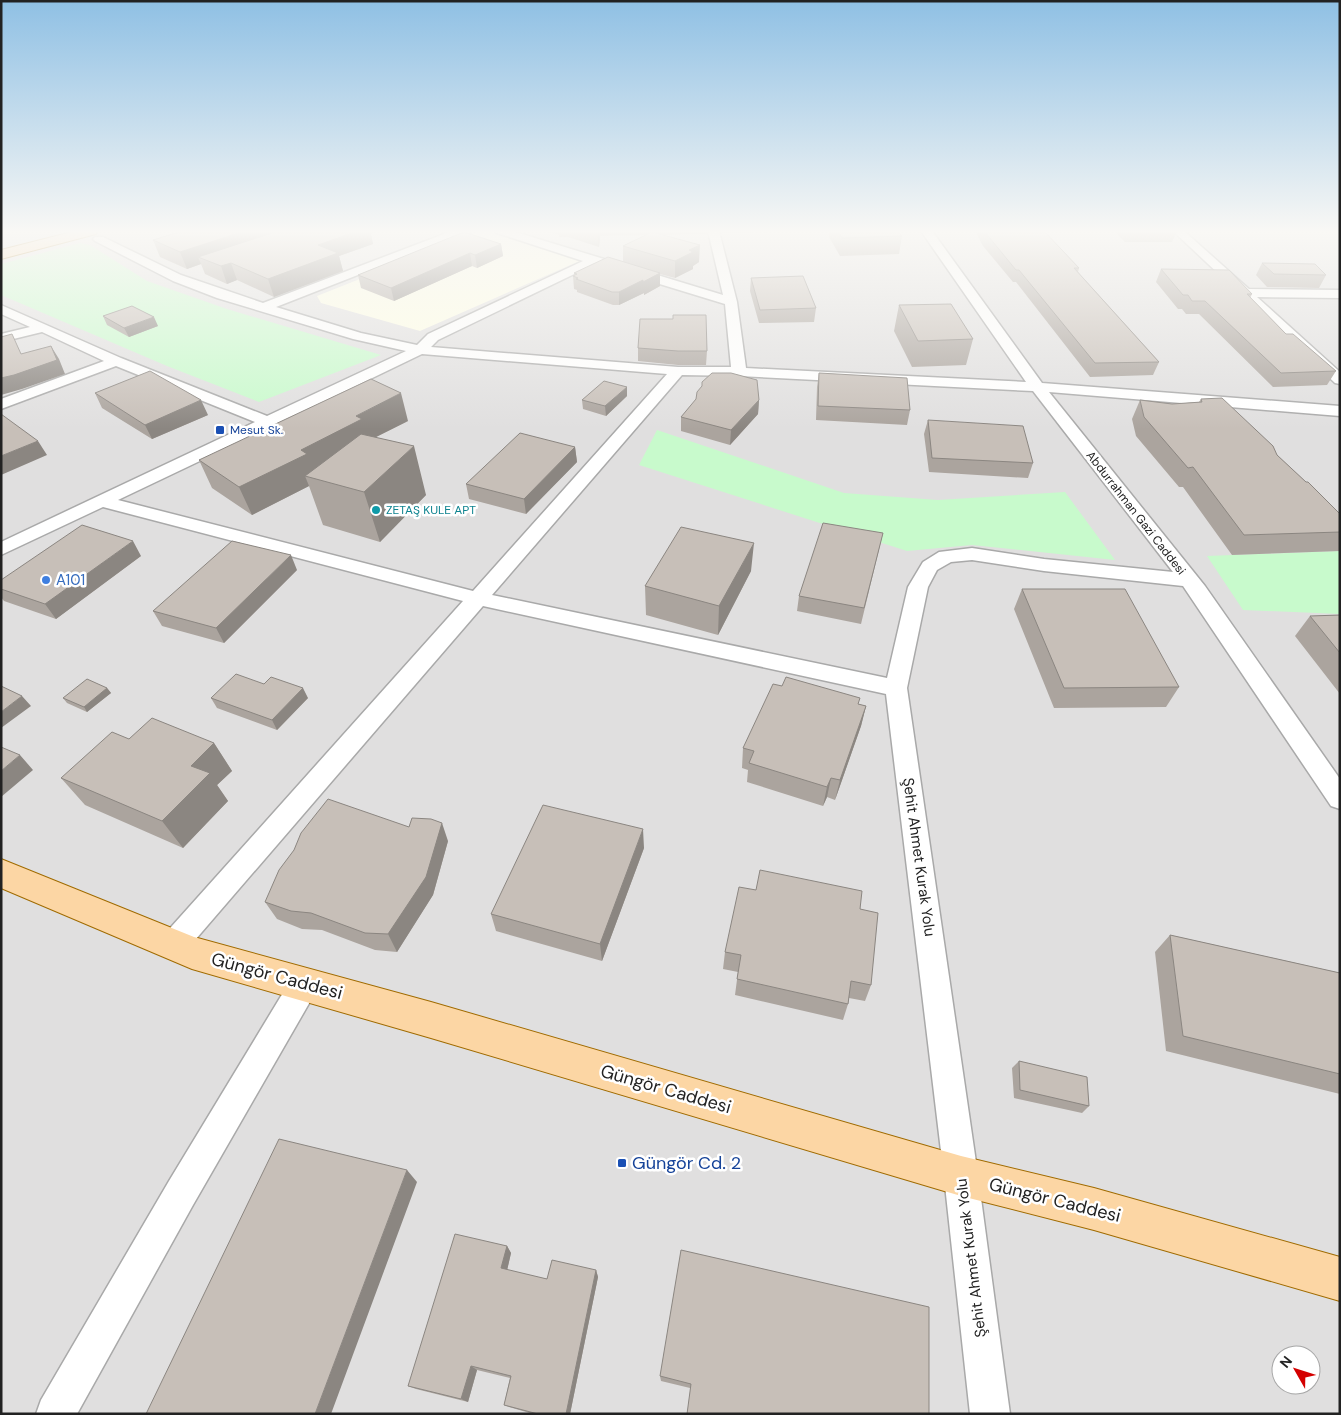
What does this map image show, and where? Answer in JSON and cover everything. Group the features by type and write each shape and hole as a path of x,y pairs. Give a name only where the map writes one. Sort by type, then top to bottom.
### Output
{"main road":[{"name":"Güngör Caddesi","path":"1,873 192,953 305,983 961,1176 1094,1209 1340,1279"}],"street":[{"path":"231,297 358,336 420,350 678,371 739,372 1037,387 1340,411"},
{"path":"262,308 290,297"},
{"path":"1,549 270,423 420,350 433,338 518,297"},
{"path":"715,297 731,302"},
{"path":"730,297 739,372"},
{"name":"Abdurrahman Gazi Caddesi","path":"974,297 1037,387 1189,580 1340,799"},
{"path":"1250,297 1340,380"},
{"path":"1,310 116,361 270,423"},
{"path":"1,338 43,328"},
{"path":"1,402 34,392 116,361"},
{"path":"173,945 678,371"},
{"path":"103,502 479,599 896,688"},
{"name":"Şehit Ahmet Kurak Yolu","path":"990,1414 961,1176 896,688 918,587 930,566 946,556 972,554 1044,565 1189,580"},
{"path":"55,1414 181,1193 305,983"}],"shaded area":[{"path":"1,297 1340,297 1340,1414 1,1414"},
{"path":"318,297 497,297 420,331 321,303"}],"green space":[{"path":"6,297 193,297 381,355 259,402 167,366"},
{"path":"657,430 844,493 938,500 1065,492 1115,560 972,545 907,551 639,465"},
{"path":"1340,551 1340,614 1243,610 1207,556"}],"building":[{"path":"756,297 812,297 816,308 760,310"},
{"path":"1041,297 1100,297 1159,362 1095,363"},
{"path":"1189,297 1250,297 1286,334 1293,334 1336,371 1281,373 1205,301 1192,301"},
{"path":"951,304 973,339 918,341 899,305"},
{"path":"132,306 154,317 124,328 103,316"},
{"path":"673,315 706,315 707,351 638,348 640,319 673,319"},
{"path":"12,334 21,354 51,346 57,360 1,378 1,337"},
{"path":"150,371 201,400 145,425 95,393"},
{"path":"712,373 731,373 757,380 759,400 731,430 681,417 696,399 702,382"},
{"path":"819,373 907,378 910,410 818,406"},
{"path":"371,379 401,393 356,416 362,419 301,450 307,454 239,487 199,460"},
{"path":"604,381 627,387 605,406 582,400"},
{"path":"1222,398 1273,446 1277,455 1340,514 1340,532 1244,535 1193,467 1188,468 1144,417 1140,400 1172,404 1202,402 1201,399"},
{"path":"1,414 38,441 1,456"},
{"path":"928,420 1023,426 1033,463 932,458"},
{"path":"520,433 575,447 524,499 466,484"},
{"path":"361,434 414,446 364,492 305,476"},
{"path":"823,523 883,533 864,608 799,596"},
{"path":"82,525 133,541 45,604 1,589 1,580"},
{"path":"681,527 754,543 719,606 645,586"},
{"path":"232,541 291,555 216,628 153,611"},
{"path":"1022,589 1125,589 1179,687 1064,688"},
{"path":"1340,615 1340,653 1310,616"},
{"path":"236,674 264,684 271,677 303,688 272,720 211,698"},
{"path":"786,677 860,698 858,704 866,706 840,780 831,778 827,787 749,763 754,751 743,748 773,684 782,686"},
{"path":"87,679 107,688 84,707 63,698"},
{"path":"1,686 22,696 1,712"},
{"path":"152,718 214,743 191,766 210,773 162,821 61,778 112,732 129,739"},
{"path":"1,747 20,755 1,771"},
{"path":"328,799 409,827 412,818 431,819 442,823 426,877 388,934 365,933 311,913 291,911 265,902 279,870 294,850 301,833"},
{"path":"543,805 643,829 600,944 491,914"},
{"path":"760,870 862,891 860,909 878,913 871,985 851,981 848,1004 737,979 741,955 725,952 739,887 756,890"},
{"path":"1170,935 1340,973 1340,1074 1183,1036"},
{"path":"1019,1061 1087,1077 1089,1106 1020,1090"},
{"path":"279,1139 407,1170 315,1414 146,1414"},
{"path":"455,1234 507,1246 501,1268 547,1279 552,1260 596,1270 566,1414 538,1414 504,1405 511,1376 471,1366 461,1399 408,1386"},
{"path":"681,1250 929,1307 929,1414 687,1414 691,1384 660,1376"}],"place":[{"name":"Mesut Sk.","path":"220,430"},
{"name":"ZETAŞ KULE APT","path":"376,510"},
{"name":"A101","path":"46,580"},
{"name":"Güngör Cd. 2","path":"622,1163"}]}
